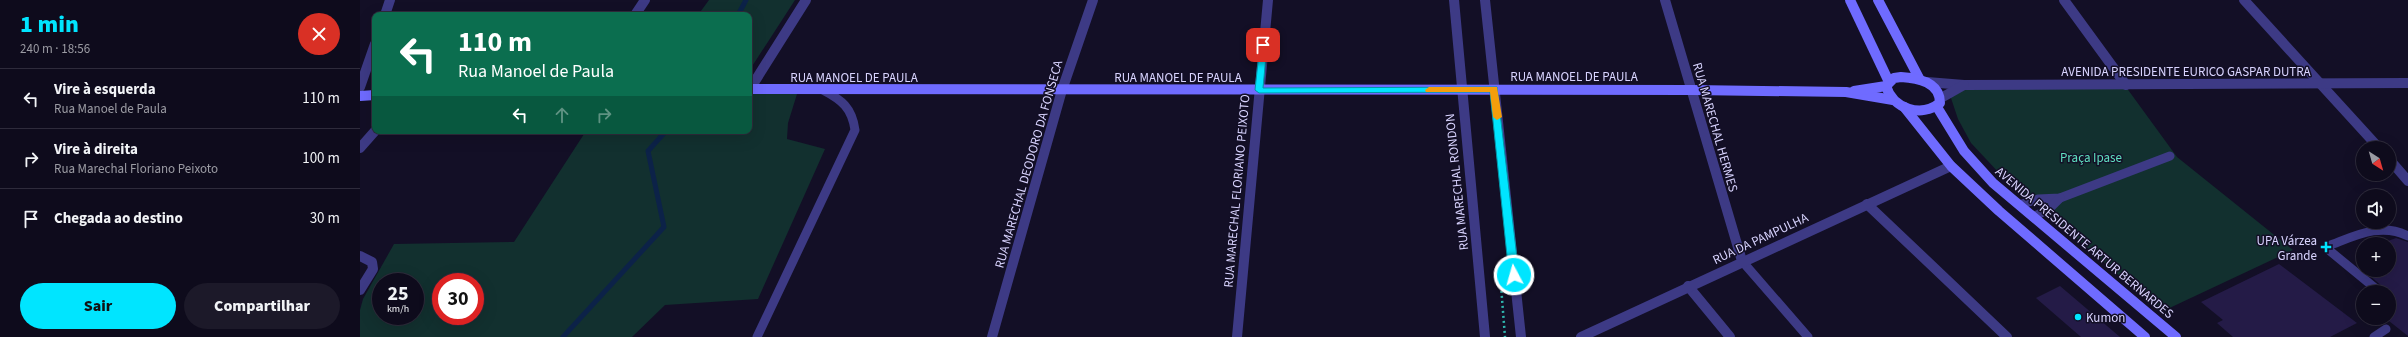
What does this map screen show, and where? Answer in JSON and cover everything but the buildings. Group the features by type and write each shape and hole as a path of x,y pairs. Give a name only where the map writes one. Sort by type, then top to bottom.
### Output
{"main road":[{"path":"1850,0 1887,84 1886,92 1892,100 1904,107 1922,111 1939,103"},
{"path":"1878,0 1923,80"},
{"name":"RUA MANOEL DE PAULA","path":"1846,92 1887,84 1901,76 1923,80"},
{"name":"AVENIDA PRESIDENTE ARTUR BERNARDES","path":"1923,80 1939,92 1939,103 1964,151 1993,183 2176,337"},
{"name":"RUA MANOEL DE PAULA","path":"752,89 1692,90 1846,92 1892,100"},
{"path":"360,96 372,95"},
{"path":"1904,107 1951,166 1999,211 2145,337"}],"street":[{"path":"386,12 390,0"},
{"path":"637,12 645,0"},
{"path":"752,84 806,0"},
{"name":"RUA MARECHAL DEODORO DA FONSECA","path":"992,337 1062,90 1093,0"},
{"name":"RUA MARECHAL FLORIANO PEIXOTO","path":"1237,337 1268,0"},
{"name":"RUA MARECHAL RONDON","path":"1454,0 1460,90 1485,337"},
{"path":"1485,0 1521,337"},
{"name":"RUA MARECHAL HERMES","path":"1665,0 1742,261"},
{"path":"2064,0 2126,84"},
{"path":"2244,0 2322,83 2373,141"},
{"path":"360,87 372,53"},
{"name":"AVENIDA PRESIDENTE EURICO GASPAR DUTRA","path":"1923,80 1964,85 2408,83"},
{"name":"AVENIDA PRESIDENTE EURICO GASPAR DUTRA","path":"1939,103 1964,85"},
{"path":"360,148 372,134"},
{"name":"RUA DA PAMPULHA","path":"1580,337 1742,261 1951,166"},
{"path":"2396,167 2408,181"},
{"path":"1867,204 2007,337"},
{"path":"360,256 372,262 373,269 360,290"},
{"path":"1688,286 1730,337"}],"lane":[{"path":"757,337 855,130 854,116 848,104 823,90"},
{"path":"2019,205 2038,199 2060,198 2170,156"},
{"path":"2033,217 2049,209 2060,198"},
{"path":"2371,285 2330,251 2328,246 2382,228 2399,230 2408,236"},
{"path":"1742,261 1808,337"},
{"path":"2374,337 2386,329"}],"green space":[{"path":"709,0 795,0 752,66 752,12 700,12"},
{"name":"Praça Ipase","path":"1955,86 2126,87 2177,157 2293,250 2161,312 2037,204 2001,175 1971,143 1958,119 1950,95"},
{"path":"752,94 797,94 788,123 787,139 825,149 758,299 665,305 632,337 360,337 360,310 363,299 372,283 372,325 424,325 424,273 378,273 394,244 514,242 584,134 752,134"}],"waterway":[{"path":"740,12 746,0"},
{"path":"563,337 664,227 648,151 663,134"}],"slow traffic":[{"path":"1429,90 1494,89 1497,117"}],"place":[{"name":"UPA Várzea Grande","path":"2326,247"},
{"name":"Kumon","path":"2078,317"}],"route":[{"path":"1263,45 1259,90 1494,89 1514,275"}]}
